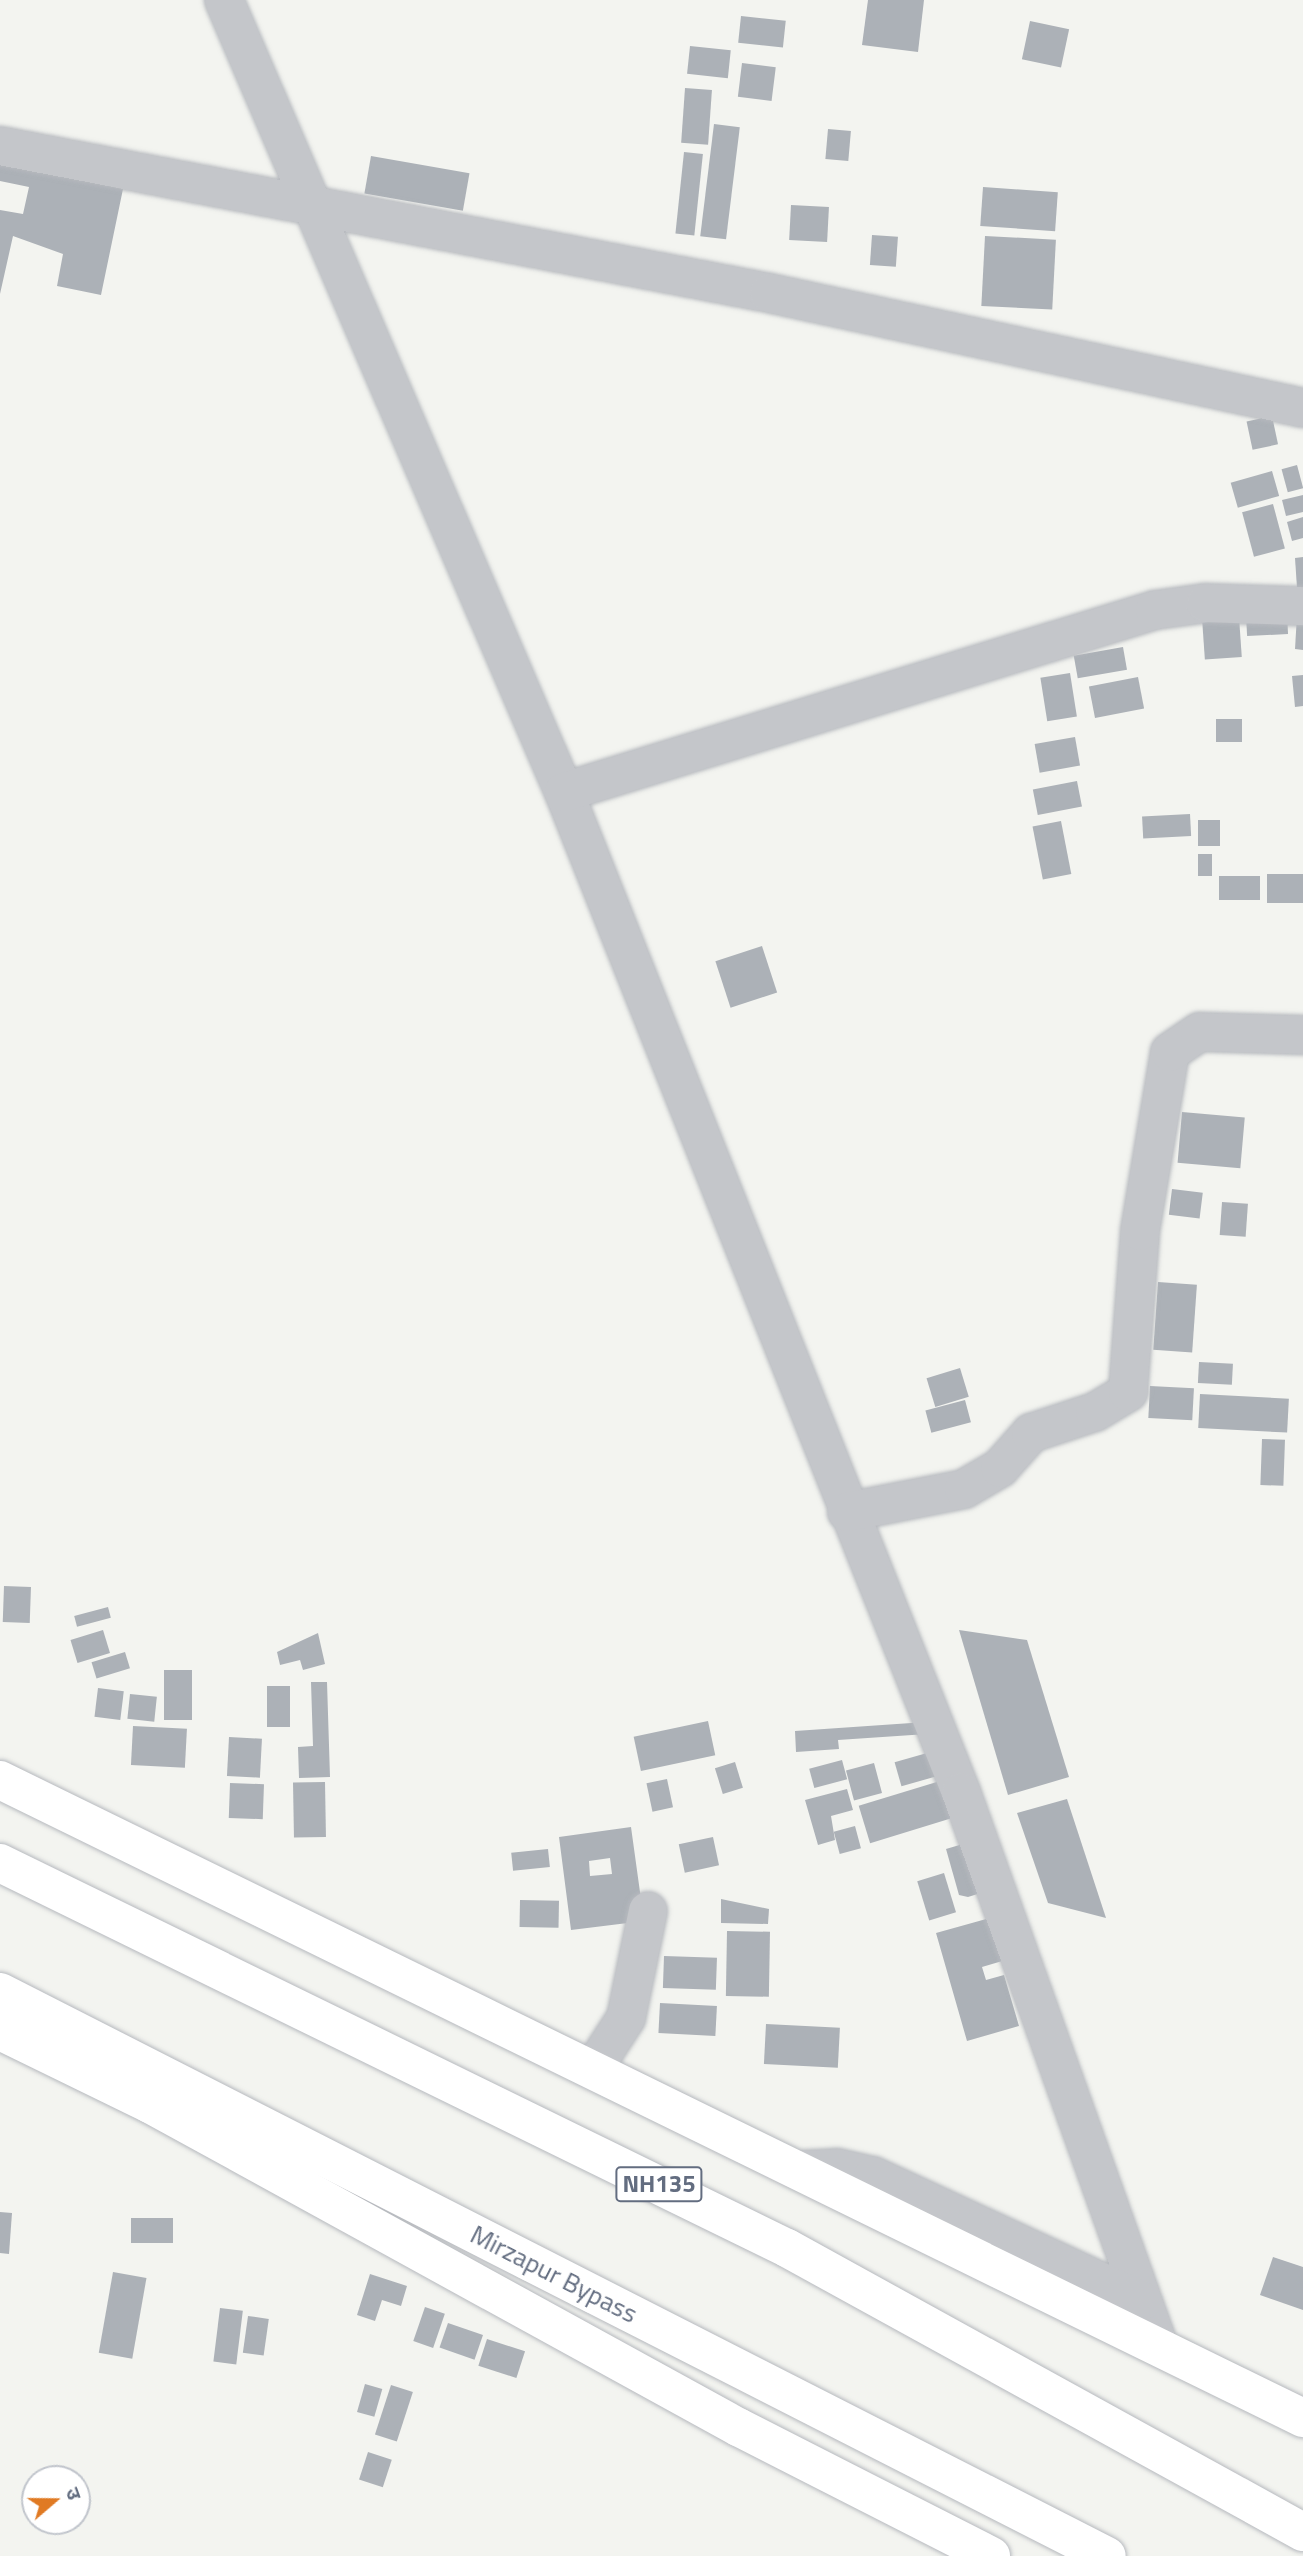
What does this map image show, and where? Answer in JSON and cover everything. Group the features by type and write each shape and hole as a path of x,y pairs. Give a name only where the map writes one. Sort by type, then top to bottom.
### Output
{"main road":[{"path":"0,1780 1158,2343 1303,2418"},
{"name":"NH135","path":"0,1863 787,2248 1303,2532"},
{"name":"Mirzapur Bypass","path":"0,1992 1107,2556"},
{"path":"0,2031 150,2104 692,2402 991,2556"}],"street":[{"path":"223,0 313,202 564,792 847,1512 961,1792 1158,2343"},
{"path":"0,146 313,202 1303,408"},
{"path":"564,792 1155,610 1206,603 1303,606"},
{"path":"847,1512 964,1489 1000,1468 1031,1433 1115,1404 1128,1392 1140,1231 1170,1052 1200,1032 1303,1035"},
{"path":"593,2069 626,2018 648,1911"},
{"path":"802,2170 838,2168 873,2176 1142,2301"}],"building":[{"path":"868,0 924,0 918,52 862,45"},
{"path":"741,16 786,21 783,48 738,43"},
{"path":"1030,21 1069,29 1061,67 1022,59"},
{"path":"690,46 731,50 728,78 687,74"},
{"path":"742,63 776,67 772,101 738,97"},
{"path":"685,88 712,90 708,145 681,143"},
{"path":"714,124 740,127 726,239 700,236"},
{"path":"828,129 851,131 848,161 825,159"},
{"path":"684,152 703,154 694,236 675,234"},
{"path":"371,156 469,173 463,211 364,193"},
{"path":"0,164 123,189 101,295 57,286 63,254 13,236 0,294 0,210 23,214 29,187 0,181"},
{"path":"983,187 1058,192 1055,231 980,226"},
{"path":"791,205 829,207 827,242 789,240"},
{"path":"872,235 898,237 896,267 870,265"},
{"path":"985,236 1056,240 1052,310 981,306"},
{"path":"1272,416 1278,444 1253,450 1247,421"},
{"path":"1297,465 1303,488 1288,492 1282,469"},
{"path":"1272,471 1279,496 1238,508 1231,483"},
{"path":"1303,495 1303,512 1286,516 1282,500"},
{"path":"1273,504 1285,548 1254,557 1242,512"},
{"path":"1303,517 1303,538 1292,541 1287,522"},
{"path":"1303,557 1303,588 1297,588 1295,558"},
{"path":"1287,614 1288,634 1247,636 1246,616"},
{"path":"1297,615 1303,616 1303,650 1295,649"},
{"path":"1239,617 1242,657 1205,659 1202,620"},
{"path":"1123,647 1127,670 1078,678 1074,656"},
{"path":"1070,673 1077,716 1047,721 1040,678"},
{"path":"1303,675 1303,706 1295,707 1292,676"},
{"path":"1138,677 1144,708 1095,718 1089,687"},
{"path":"1216,719 1242,719 1242,742 1216,742"},
{"path":"1075,737 1080,766 1040,773 1035,744"},
{"path":"1077,781 1082,807 1038,815 1033,790"},
{"path":"1190,814 1191,836 1143,838 1142,817"},
{"path":"1198,820 1220,820 1220,846 1198,846"},
{"path":"1061,821 1071,874 1043,880 1033,827"},
{"path":"1198,854 1212,854 1212,876 1198,876"},
{"path":"1267,874 1303,874 1303,903 1267,903"},
{"path":"1219,876 1260,876 1260,900 1219,900"},
{"path":"762,946 777,993 731,1008 715,961"},
{"path":"1182,1112 1245,1117 1240,1168 1178,1163"},
{"path":"1172,1189 1203,1193 1200,1219 1169,1215"},
{"path":"1222,1202 1248,1204 1246,1237 1220,1235"},
{"path":"1158,1282 1197,1285 1192,1353 1153,1350"},
{"path":"1199,1362 1233,1364 1232,1385 1198,1383"},
{"path":"960,1368 969,1397 935,1407 927,1378"},
{"path":"1150,1386 1194,1388 1192,1420 1148,1418"},
{"path":"1200,1394 1289,1399 1287,1433 1198,1428"},
{"path":"965,1400 971,1422 931,1433 925,1411"},
{"path":"1262,1439 1285,1440 1283,1486 1260,1485"},
{"path":"4,1586 31,1587 30,1623 3,1622"},
{"path":"108,1607 111,1618 77,1627 74,1616"},
{"path":"103,1630 110,1653 78,1663 70,1640"},
{"path":"959,1630 1027,1640 1069,1777 1008,1795"},
{"path":"318,1633 325,1664 303,1670 300,1660 280,1665 277,1652"},
{"path":"125,1652 130,1668 96,1678 92,1662"},
{"path":"164,1670 192,1670 192,1720 164,1720"},
{"path":"311,1682 327,1682 330,1777 299,1778 298,1747 313,1746"},
{"path":"267,1686 290,1686 290,1727 267,1727"},
{"path":"98,1688 124,1691 120,1720 94,1717"},
{"path":"130,1694 157,1697 154,1722 127,1719"},
{"path":"708,1721 715,1755 641,1771 634,1737"},
{"path":"926,1722 927,1734 838,1740 839,1749 796,1752 795,1731"},
{"path":"133,1726 187,1729 185,1768 131,1765"},
{"path":"229,1737 262,1739 260,1778 227,1776"},
{"path":"934,1751 941,1775 901,1786 895,1762"},
{"path":"842,1760 847,1779 814,1788 809,1769"},
{"path":"735,1762 743,1788 723,1794 715,1768"},
{"path":"874,1763 882,1793 854,1800 846,1771"},
{"path":"667,1779 673,1807 652,1812 646,1783"},
{"path":"940,1781 951,1818 870,1843 859,1806"},
{"path":"325,1782 326,1837 294,1838 293,1783"},
{"path":"230,1783 264,1784 263,1819 229,1818"},
{"path":"847,1789 853,1810 831,1816 835,1840 818,1845 805,1800"},
{"path":"1067,1799 1106,1918 1048,1903 1017,1813"},
{"path":"855,1826 861,1848 840,1854 834,1832"},
{"path":"631,1827 644,1921 571,1930 559,1837","holes":["610,1858 612,1874 590,1876 589,1861"]},
{"path":"713,1837 719,1865 685,1873 679,1844"},
{"path":"973,1841 987,1891 968,1897 959,1895 946,1849"},
{"path":"548,1849 550,1867 513,1871 511,1853"},
{"path":"944,1873 956,1912 929,1920 917,1881"},
{"path":"721,1899 769,1909 768,1924 721,1923"},
{"path":"520,1900 559,1901 559,1928 520,1927"},
{"path":"997,1916 1009,1959 982,1967 986,1980 1004,1975 1019,2026 967,2041 936,1933"},
{"path":"727,1931 770,1932 769,1997 726,1996"},
{"path":"664,1956 717,1958 716,1990 663,1988"},
{"path":"660,2003 717,2006 715,2036 658,2033"},
{"path":"766,2024 840,2028 838,2068 764,2064"},
{"path":"0,2212 12,2213 9,2254 0,2253"},
{"path":"131,2218 173,2218 173,2243 131,2243"},
{"path":"1273,2257 1303,2267 1303,2310 1260,2295"},
{"path":"113,2272 146,2278 132,2359 99,2353"},
{"path":"370,2274 407,2286 401,2306 382,2300 375,2321 357,2315"},
{"path":"425,2307 445,2314 433,2348 413,2341"},
{"path":"220,2308 243,2311 236,2364 213,2362"},
{"path":"248,2316 269,2319 264,2356 243,2353"},
{"path":"448,2323 483,2335 475,2360 440,2348"},
{"path":"487,2339 525,2351 516,2378 478,2366"},
{"path":"365,2384 382,2389 374,2417 357,2412"},
{"path":"391,2385 413,2392 397,2442 375,2434"},
{"path":"368,2452 392,2460 383,2487 359,2480"}]}
